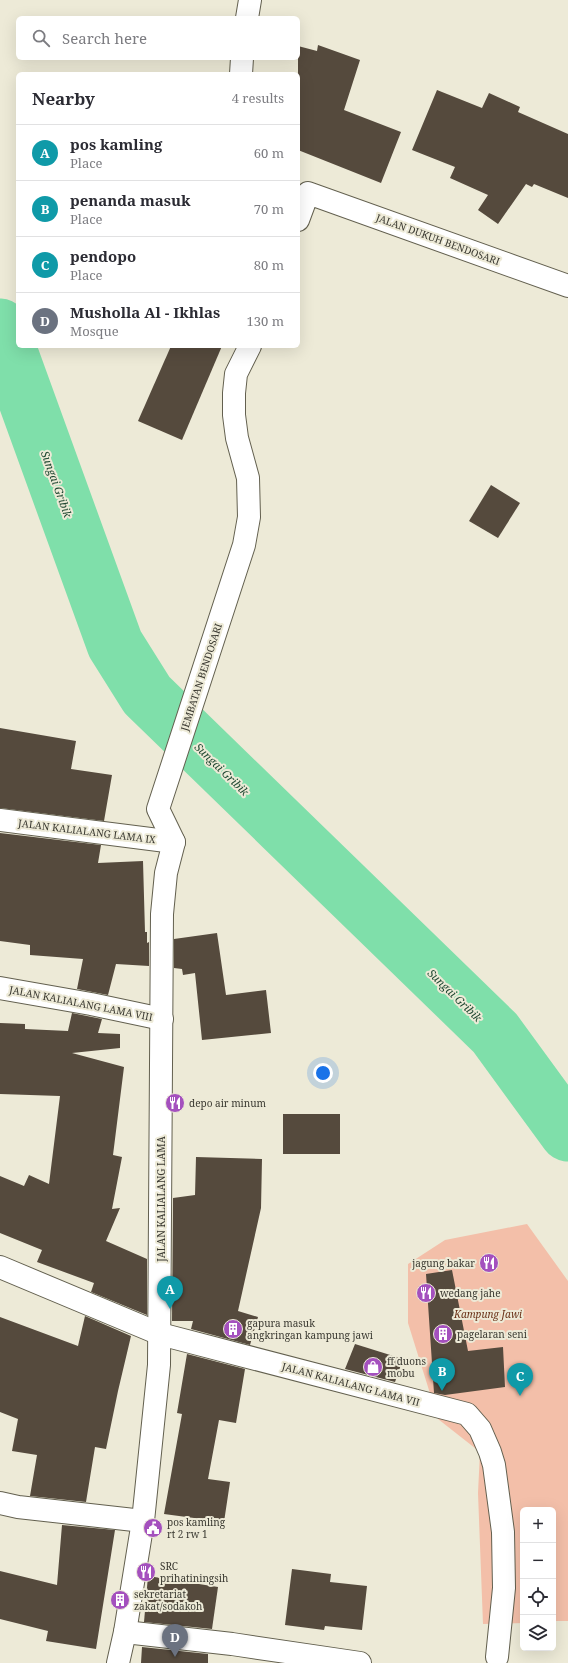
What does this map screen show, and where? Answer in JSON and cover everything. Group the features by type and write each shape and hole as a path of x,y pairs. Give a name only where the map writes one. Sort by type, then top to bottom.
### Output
{"street":[{"path":"241,72 242,60"},
{"name":"JALAN DUKUH BENDOSARI","path":"300,208 303,191 568,286"},
{"name":"JEMBATAN BENDOSARI","path":"174,842 158,809 244,545 249,517 248,478 237,438 234,414 234,393 236,374 249,348"},
{"name":"JALAN KALIALANG LAMA IX","path":"0,820 174,842"},
{"name":"JALAN KALIALANG LAMA","path":"118,1663 125,1632 143,1521 159,1365 162,914 166,873 174,842"},
{"name":"JALAN KALIALANG LAMA VIII","path":"0,988 91,1004 162,1019"},
{"name":"JALAN KALIALANG LAMA VII","path":"0,1267 160,1334 467,1414 480,1429 490,1452 494,1466 503,1532 504,1588 497,1657"},
{"path":"0,1503 18,1507 143,1521"},
{"path":"125,1632 232,1644 360,1663"}],"green space":[{"name":"Kampung Jawi","path":"527,1224 568,1281 568,1621 556,1621 556,1507 520,1507 520,1623 483,1624 478,1493 480,1452 438,1419 408,1323 408,1264 445,1240"}],"building":[{"path":"318,45 360,60 344,110 401,132 381,183 300,151 300,72 298,72 298,60 300,60 300,47 317,51"},
{"path":"437,90 482,108 489,93 520,107 518,112 568,134 568,198 534,184 532,187 526,184 498,224 478,210 488,195 450,178 455,167 412,150"},
{"path":"170,348 221,348 182,440 138,421"},
{"path":"491,485 520,503 498,538 469,521"},
{"path":"0,728 76,741 71,769 112,775 104,821 0,808"},
{"path":"0,833 101,845 98,863 143,861 145,932 147,932 147,943 149,942 149,966 116,964 108,995 77,989 83,959 30,955 30,945 0,941"},
{"path":"217,933 226,995 266,990 271,1033 202,1040 195,973 183,975 182,969 174,968 174,939"},
{"path":"72,1013 102,1019 98,1033 120,1034 120,1048 72,1053 124,1067 113,1155 122,1157 112,1209 120,1208 106,1241 147,1259 147,1315 91,1292 94,1283 37,1262 42,1250 0,1233 0,1176 24,1186 29,1175 49,1184 60,1096 0,1094 0,1023 25,1024 25,1029 68,1031"},
{"path":"283,1114 340,1114 340,1154 283,1154"},
{"path":"196,1157 262,1159 261,1208 238,1311 258,1317 250,1345 191,1329 193,1321 172,1321 173,1198 195,1195"},
{"path":"452,1270 468,1351 503,1347 505,1387 445,1395 434,1393 426,1274"},
{"path":"85,1316 131,1336 106,1449 95,1447 86,1502 30,1496 37,1455 12,1451 18,1419 0,1412 0,1317 78,1346"},
{"name":"ff duons mobu","path":"355,1344 403,1359 395,1382 345,1369"},
{"path":"187,1354 245,1369 236,1423 219,1420 208,1479 230,1482 224,1522 164,1514 182,1414 177,1413"},
{"path":"62,1525 115,1530 96,1649 46,1641 48,1631 0,1619 0,1571 57,1585"},
{"path":"292,1569 331,1574 330,1582 367,1586 362,1630 325,1626 324,1630 285,1625"},
{"path":"148,1576 218,1587 212,1629 144,1622"},
{"path":"142,1647 208,1654 208,1663 141,1663"}],"waterway":[{"name":"Sungai Gribik","path":"0,327 115,644 147,695 495,1033 568,1133"}],"place":[{"name":"depo air minum","path":"175,1103"},
{"name":"jagung bakar","path":"489,1263"},
{"name":"wedang jahe","path":"426,1293"},
{"name":"pos kamling","path":"170,1309"},
{"name":"gapura masuk angkringan kampung jawi","path":"233,1329"},
{"name":"pagelaran seni","path":"443,1334"},
{"name":"ff duons mobu","path":"373,1367"},
{"name":"penanda masuk","path":"442,1391"},
{"name":"pendopo","path":"520,1396"},
{"name":"pos kamling rt 2 rw 1","path":"153,1528"},
{"name":"SRC prihatiningsih","path":"146,1572"},
{"name":"sekretariat zakat/sodakoh","path":"120,1600"},
{"name":"Musholla Al - Ikhlas","path":"175,1657"}]}
